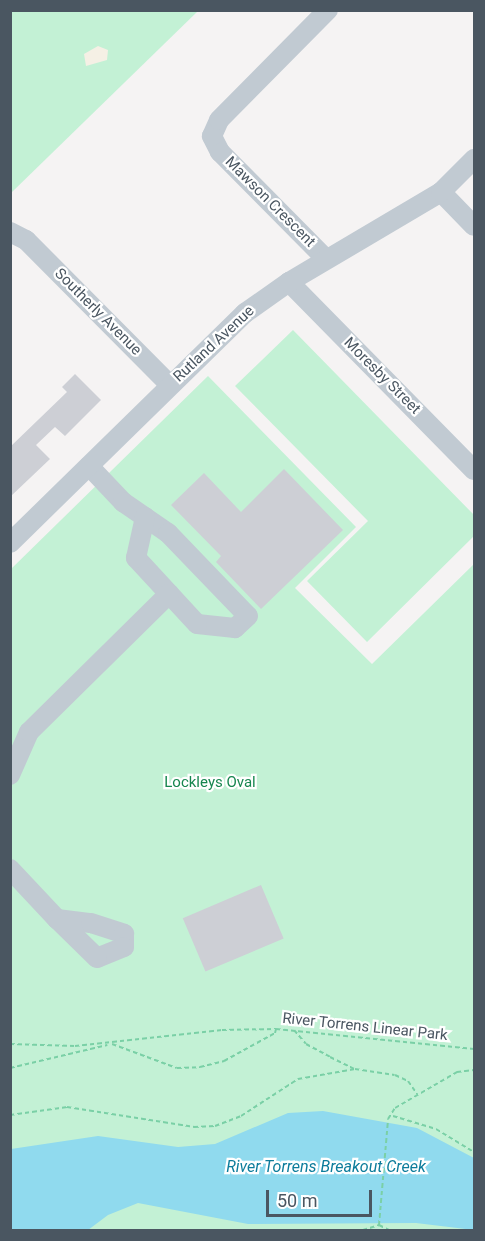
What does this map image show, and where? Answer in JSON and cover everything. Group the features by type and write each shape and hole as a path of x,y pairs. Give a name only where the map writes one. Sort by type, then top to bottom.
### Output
{"street":[{"name":"Mawson Crescent","path":"326,259 220,152 212,136 219,120 328,10"},
{"name":"Rutland Avenue","path":"10,543 245,313 326,259 441,192 474,159"},
{"path":"441,192 474,226"},
{"name":"Southerly Avenue","path":"18,236 170,385"},
{"name":"Moresby Street","path":"289,282 474,470"},
{"path":"88,466 123,502 145,517 168,533 248,616 235,628 197,624 136,558 145,517"},
{"path":"10,775 29,732 170,594"},
{"path":"10,869 57,919"}],"path":[{"path":"111,1044 177,1068 200,1067 224,1061 275,1033 276,1029"},
{"name":"River Torrens Linear Park","path":"10,1068 111,1044 222,1030 294,1030 474,1049"},
{"path":"294,1030 306,1044 355,1069"},
{"name":"River Torrens Linear Park","path":"10,1044 111,1044"},
{"path":"10,1115 67,1107 194,1127 215,1126 241,1116 298,1079 355,1069 395,1075 408,1081 417,1094"},
{"path":"379,1225 388,1119 400,1103 457,1072 474,1070"},
{"path":"392,1115 426,1125 474,1152"},
{"path":"363,1230 379,1225 388,1230"},
{"path":"263,1230 275,1230"}],"green space":[{"path":"11,11 198,11 11,193"},
{"path":"293,330 474,515 474,536 367,642 307,581 368,521 235,386"},
{"name":"Lockleys Oval","path":"208,376 356,527 295,588 372,664 474,564 474,1230 11,1230 11,569"}],"sand":[{"path":"98,46 108,50 107,60 86,66 84,54"}],"water":[{"name":"River Torrens Breakout Creek","path":"323,1111 417,1128 474,1158 474,1230 416,1223 248,1224 138,1203 108,1215 88,1230 11,1230 11,1149 98,1136 178,1147 215,1144 288,1113"}],"building":[{"path":"75,374 101,400 65,436 55,427 36,445 50,459 10,497 10,447 67,392 62,387"},
{"path":"284,469 343,530 261,609 216,562 221,556 171,505 204,473 241,512"},
{"path":"261,885 284,938 205,972 183,918"}]}
